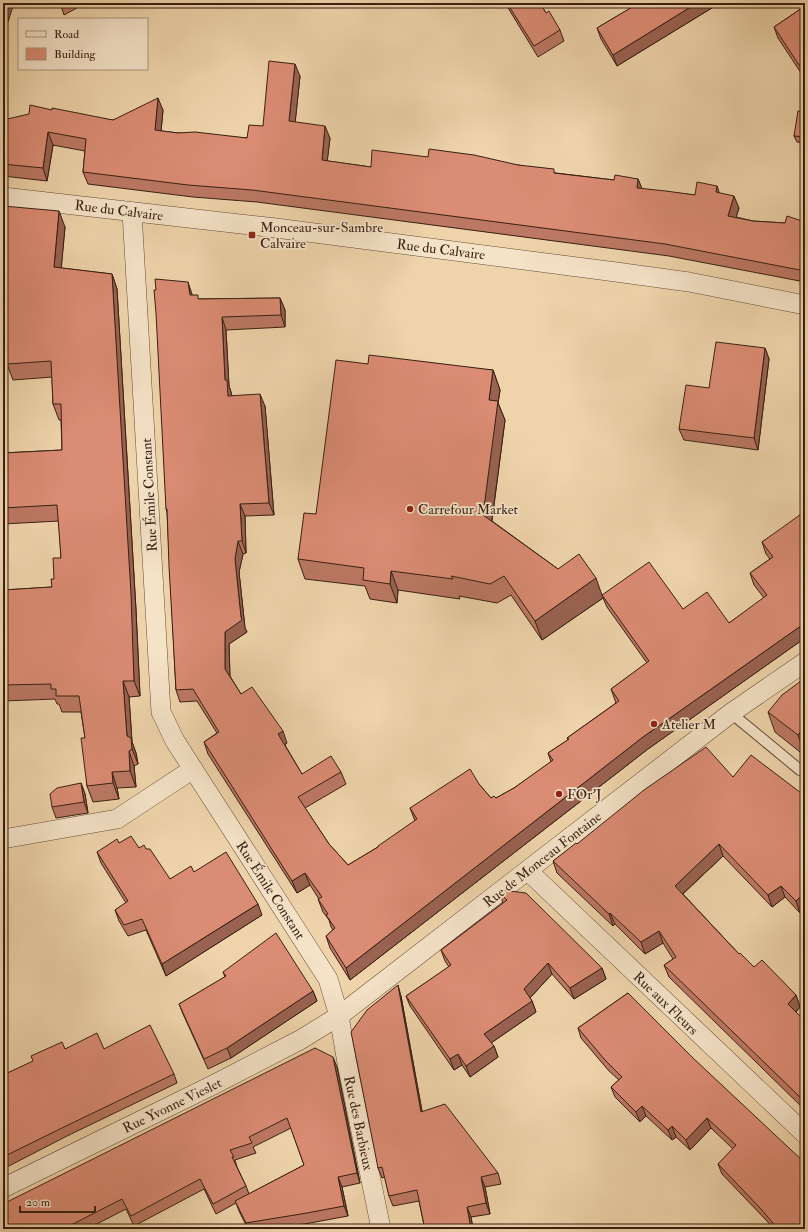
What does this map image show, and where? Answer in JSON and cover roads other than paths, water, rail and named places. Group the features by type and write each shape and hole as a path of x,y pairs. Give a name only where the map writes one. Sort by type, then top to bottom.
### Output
{"street":[{"name":"Rue du Calvaire","path":"3,197 331,235 616,272 689,282 805,305"},
{"name":"Rue Émile Constant","path":"132,212 162,712 175,741 328,979 339,1016"},
{"name":"Rue de Monceau Fontaine","path":"339,1016 732,712 805,662"},
{"path":"3,839 117,819 193,769"},
{"name":"Rue aux Fleurs","path":"528,870 805,1134"},
{"name":"Rue Yvonne Vieslet","path":"3,1188 218,1083 300,1040 339,1016"},
{"name":"Rue des Barbieux","path":"339,1016 347,1064 381,1229"}],"lane":[{"path":"732,712 800,770 805,772"}],"place":[{"name":"Monceau-sur-Sambre Calvaire","path":"252,235"},
{"name":"Carrefour Market","path":"410,509"},
{"name":"Atelier M","path":"654,724"},
{"name":"FOr'J","path":"559,794"}]}
